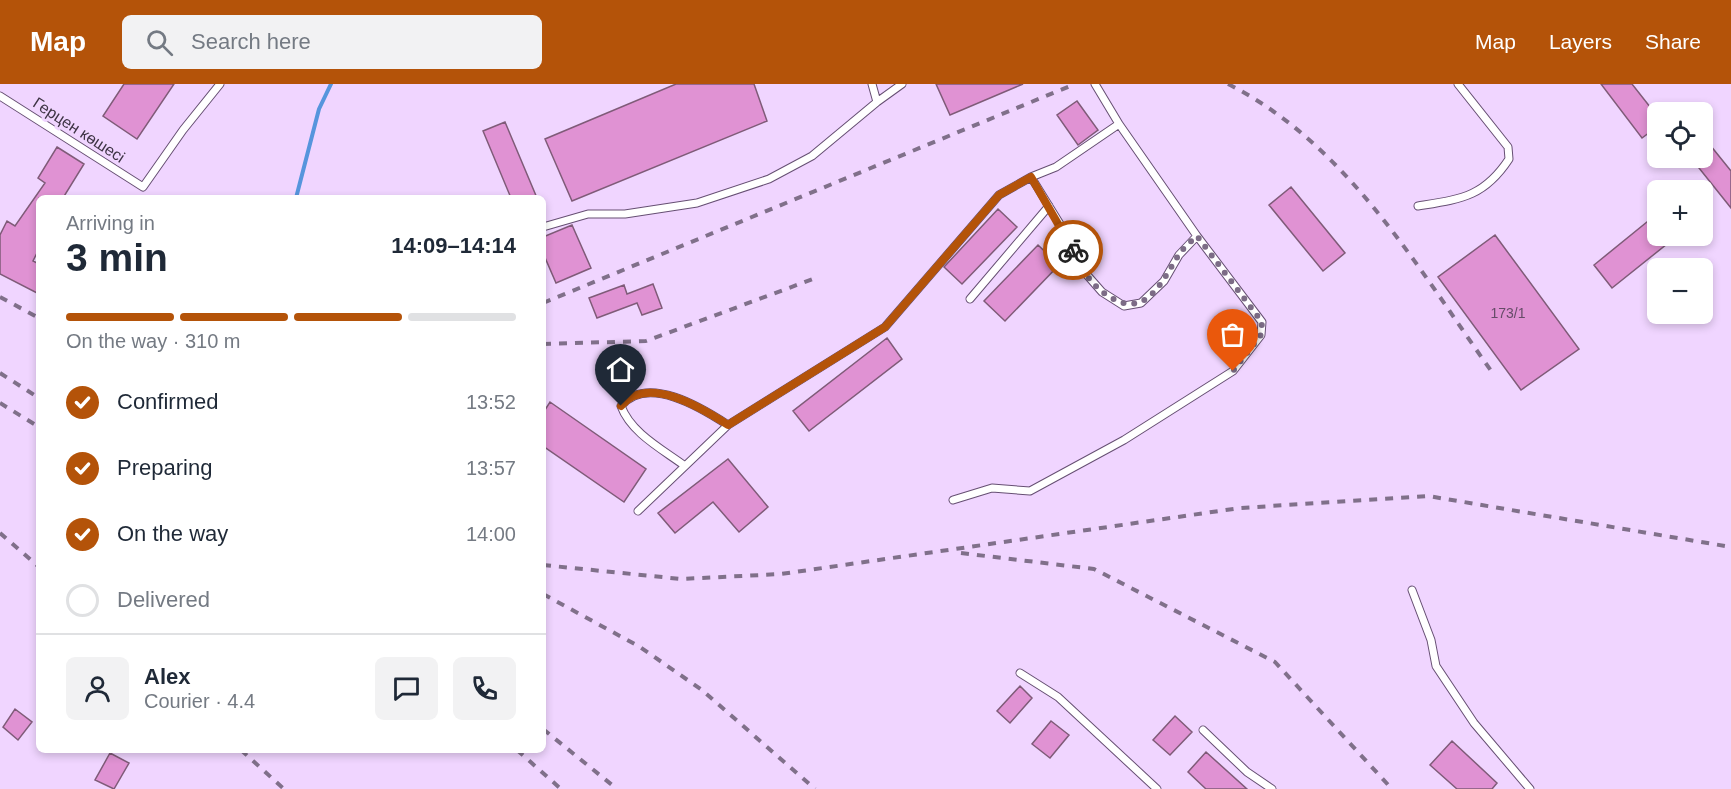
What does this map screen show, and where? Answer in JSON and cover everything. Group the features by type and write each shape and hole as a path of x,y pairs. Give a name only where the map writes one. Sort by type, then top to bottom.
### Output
{"lane":[{"name":"Герцен көшесі","path":"0,96 143,188 183,129 220,84"},
{"path":"872,84 878,102"},
{"path":"546,226 588,214 625,214 697,203 769,179 812,156 902,84"},
{"path":"953,500 992,488 1030,491 1124,440 1233,371 1261,335 1262,322 1197,236 1119,124 1095,84"},
{"path":"1418,206 1461,199 1483,190 1509,159 1509,147 1458,84"},
{"path":"638,511 728,425 885,327 999,195 1031,177 1056,167 1119,124"},
{"path":"1031,177 1068,237 1080,267 1102,292 1124,306 1140,303 1164,281 1179,255 1197,236"},
{"path":"970,299 1049,206"},
{"path":"685,466 644,436 625,417 621,406 628,397 635,394 668,395 693,402 728,425"},
{"path":"1412,590 1431,640 1436,666 1474,723 1530,789"},
{"path":"1020,673 1058,697 1157,789"},
{"path":"1203,730 1247,771 1272,789"}],"building":[{"path":"124,84 174,84 137,139 103,116"},
{"path":"676,84 754,84 767,121 572,201 545,139"},
{"path":"936,84 1023,84 950,115"},
{"path":"1601,84 1632,84 1647,103 1647,134 1642,138"},
{"path":"1077,101 1098,130 1078,145 1057,115"},
{"path":"505,122 536,195 510,195 483,131"},
{"path":"57,147 84,164 65,195 37,195 45,183 38,178"},
{"path":"1713,149 1731,171 1731,208 1713,186 1713,180 1709,180 1699,168 1713,168"},
{"path":"1291,187 1345,253 1323,271 1269,205"},
{"path":"36,196 36,255 33,261 36,262 36,292 0,274 0,235 7,221 15,226"},
{"path":"998,209 1017,227 962,284 944,267"},
{"path":"1647,222 1647,246 1664,246 1612,288 1594,265"},
{"path":"572,225 591,268 556,283 546,260 546,236"},
{"path":"1495,235 1579,349 1521,390 1438,277"},
{"path":"1038,245 1059,265 1005,321 984,301"},
{"path":"653,284 662,308 642,315 637,303 597,318 589,298 624,285 627,294"},
{"path":"887,338 902,359 809,431 793,411"},
{"path":"550,402 646,469 624,502 546,448 546,408"},
{"path":"728,459 768,507 739,532 713,502 675,533 658,513"},
{"path":"1020,686 1032,698 1010,723 997,711"},
{"path":"15,709 32,722 18,740 3,727"},
{"path":"1175,716 1192,732 1170,755 1153,740"},
{"path":"1051,721 1069,735 1050,758 1032,744"},
{"path":"1452,741 1497,783 1492,789 1457,789 1430,765"},
{"path":"1206,752 1247,789 1206,789 1188,772"},
{"path":"110,753 129,763 114,789 95,780"}],"waterway":[{"path":"297,195 319,109 331,84"}],"railway":[{"path":"546,302 1075,84"},
{"path":"1228,84 1270,109 1309,140 1344,174 1407,251 1492,372"},
{"path":"546,344 646,341 813,279"},
{"path":"0,297 36,316"},
{"path":"0,373 36,396"},
{"path":"0,403 36,425"},
{"path":"546,565 681,579 781,574 1240,508 1428,496 1731,547"},
{"path":"0,533 36,564"},
{"path":"961,553 1094,569 1275,662 1392,789"},
{"path":"546,596 640,647 702,690 815,789"},
{"path":"546,731 617,789"},
{"path":"244,753 284,789"},
{"path":"520,753 561,789"}],"way so far":[{"path":"1073,250 1080,267 1102,292 1124,306 1140,303 1164,281 1179,255 1197,236 1262,322 1261,335 1250,353 1233,371"}],"route":[{"path":"621,406 628,397 635,394 668,395 693,402 728,425 885,327 999,195 1031,177 1068,237 1073,250"}]}
